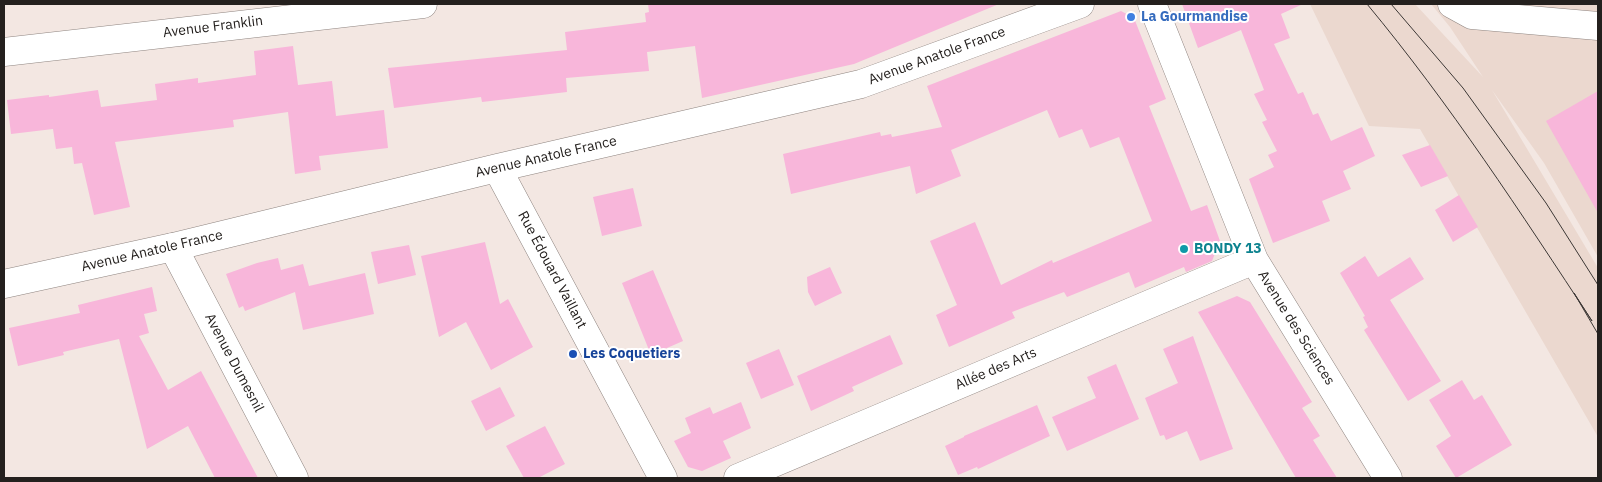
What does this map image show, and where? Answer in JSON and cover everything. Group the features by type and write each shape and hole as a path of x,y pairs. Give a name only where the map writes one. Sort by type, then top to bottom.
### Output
{"street":[{"name":"Avenue Franklin","path":"4,52 378,6 423,4"},
{"name":"Avenue Anatole France","path":"4,284 173,247 497,168 861,84 1080,4"},
{"name":"Avenue des Sciences","path":"1152,4 1254,260 1388,478"},
{"path":"1452,4 1472,15 1598,26"},
{"name":"Rue Édouard Vaillant","path":"497,168 663,478"},
{"name":"Avenue Dumesnil","path":"173,247 294,478"},
{"name":"Allée des Arts","path":"738,478 1254,260"}],"shaded area":[{"path":"1310,4 1415,4 1483,77 1450,27 1431,4 1598,4 1598,257 1544,163 1492,90 1598,268 1598,437 1420,129 1369,126"}],"building":[{"path":"648,4 999,4 854,64 702,98 695,46 647,52 649,71 566,78 567,92 482,102 481,97 394,108 388,68 567,50 565,32 646,22 645,13 649,12"},
{"path":"1182,4 1303,4 1281,14 1290,38 1274,44 1298,94 1303,92 1313,115 1318,113 1331,141 1362,127 1375,156 1343,171 1351,189 1322,201 1330,221 1273,243 1249,179 1274,167 1268,155 1277,151 1262,122 1267,120 1254,94 1264,90 1241,30 1198,48"},
{"path":"1121,11 1134,18 1166,99 1149,106 1191,211 1207,205 1220,241 1212,261 1186,272 1184,267 1135,288 1129,272 1067,297 1064,292 1012,312 1015,318 949,347 936,315 957,305 930,241 975,222 1001,285 1052,260 1053,263 1152,221 1119,137 1090,148 1082,129 1059,138 1047,110 951,150 961,176 916,194 910,166 791,194 783,154 880,132 881,136 891,134 892,137 942,127 927,86"},
{"path":"293,46 298,85 332,81 336,116 384,110 388,148 319,156 321,170 295,174 288,112 233,120 234,127 115,142 130,207 94,215 82,163 74,164 72,147 56,149 53,129 11,134 7,100 49,95 49,97 98,90 101,107 157,100 155,84 198,78 198,83 256,75 254,51"},
{"path":"1598,91 1598,213 1546,121"},
{"path":"1430,145 1448,176 1421,187 1402,155"},
{"path":"633,188 642,226 602,236 593,197"},
{"path":"1459,195 1478,227 1453,242 1435,210"},
{"path":"485,242 500,304 508,299 533,347 491,370 466,322 439,337 421,256"},
{"path":"409,245 416,275 378,284 371,252"},
{"path":"1365,256 1378,277 1410,257 1424,279 1390,300 1441,381 1408,401 1364,330 1368,327 1363,317 1365,316 1340,273"},
{"path":"278,258 281,270 303,264 309,286 365,273 374,314 303,330 295,292 245,311 243,306 239,308 226,274"},
{"path":"830,267 842,293 815,306 808,292 807,277"},
{"path":"653,270 683,341 651,355 622,283"},
{"path":"152,287 157,311 144,314 149,333 139,336 168,390 201,371 258,478 215,478 188,426 147,449 119,339 63,352 64,355 18,366 9,328 80,313 78,305"},
{"path":"1237,296 1250,302 1312,402 1302,408 1320,436 1313,440 1337,478 1296,478 1198,312"},
{"path":"890,335 903,364 852,387 854,391 811,411 797,376"},
{"path":"1193,336 1233,449 1200,461 1187,431 1166,440 1164,435 1160,436 1145,398 1178,383 1163,349"},
{"path":"779,349 794,385 761,399 746,363"},
{"path":"1116,364 1139,419 1067,451 1052,417 1096,398 1087,377"},
{"path":"1462,380 1474,400 1482,395 1512,445 1456,478 1436,446 1451,436 1429,400"},
{"path":"500,387 515,416 486,431 471,401"},
{"path":"741,402 751,428 723,441 731,458 702,471 688,467 674,441 691,433 685,418 710,407 713,414"},
{"path":"1037,405 1050,436 978,469 977,467 958,475 945,446"},
{"path":"545,426 565,464 538,478 524,478 506,446"}],"tram line":[{"path":"1367,4 1456,120 1539,240 1565,280 1592,321 1574,293 1598,334"},
{"path":"1391,4 1463,88 1546,203 1598,285"}],"place":[{"name":"La Gourmandise","path":"1131,17"},
{"name":"BONDY 13","path":"1184,249"},
{"name":"Les Coquetiers","path":"573,354"}]}
